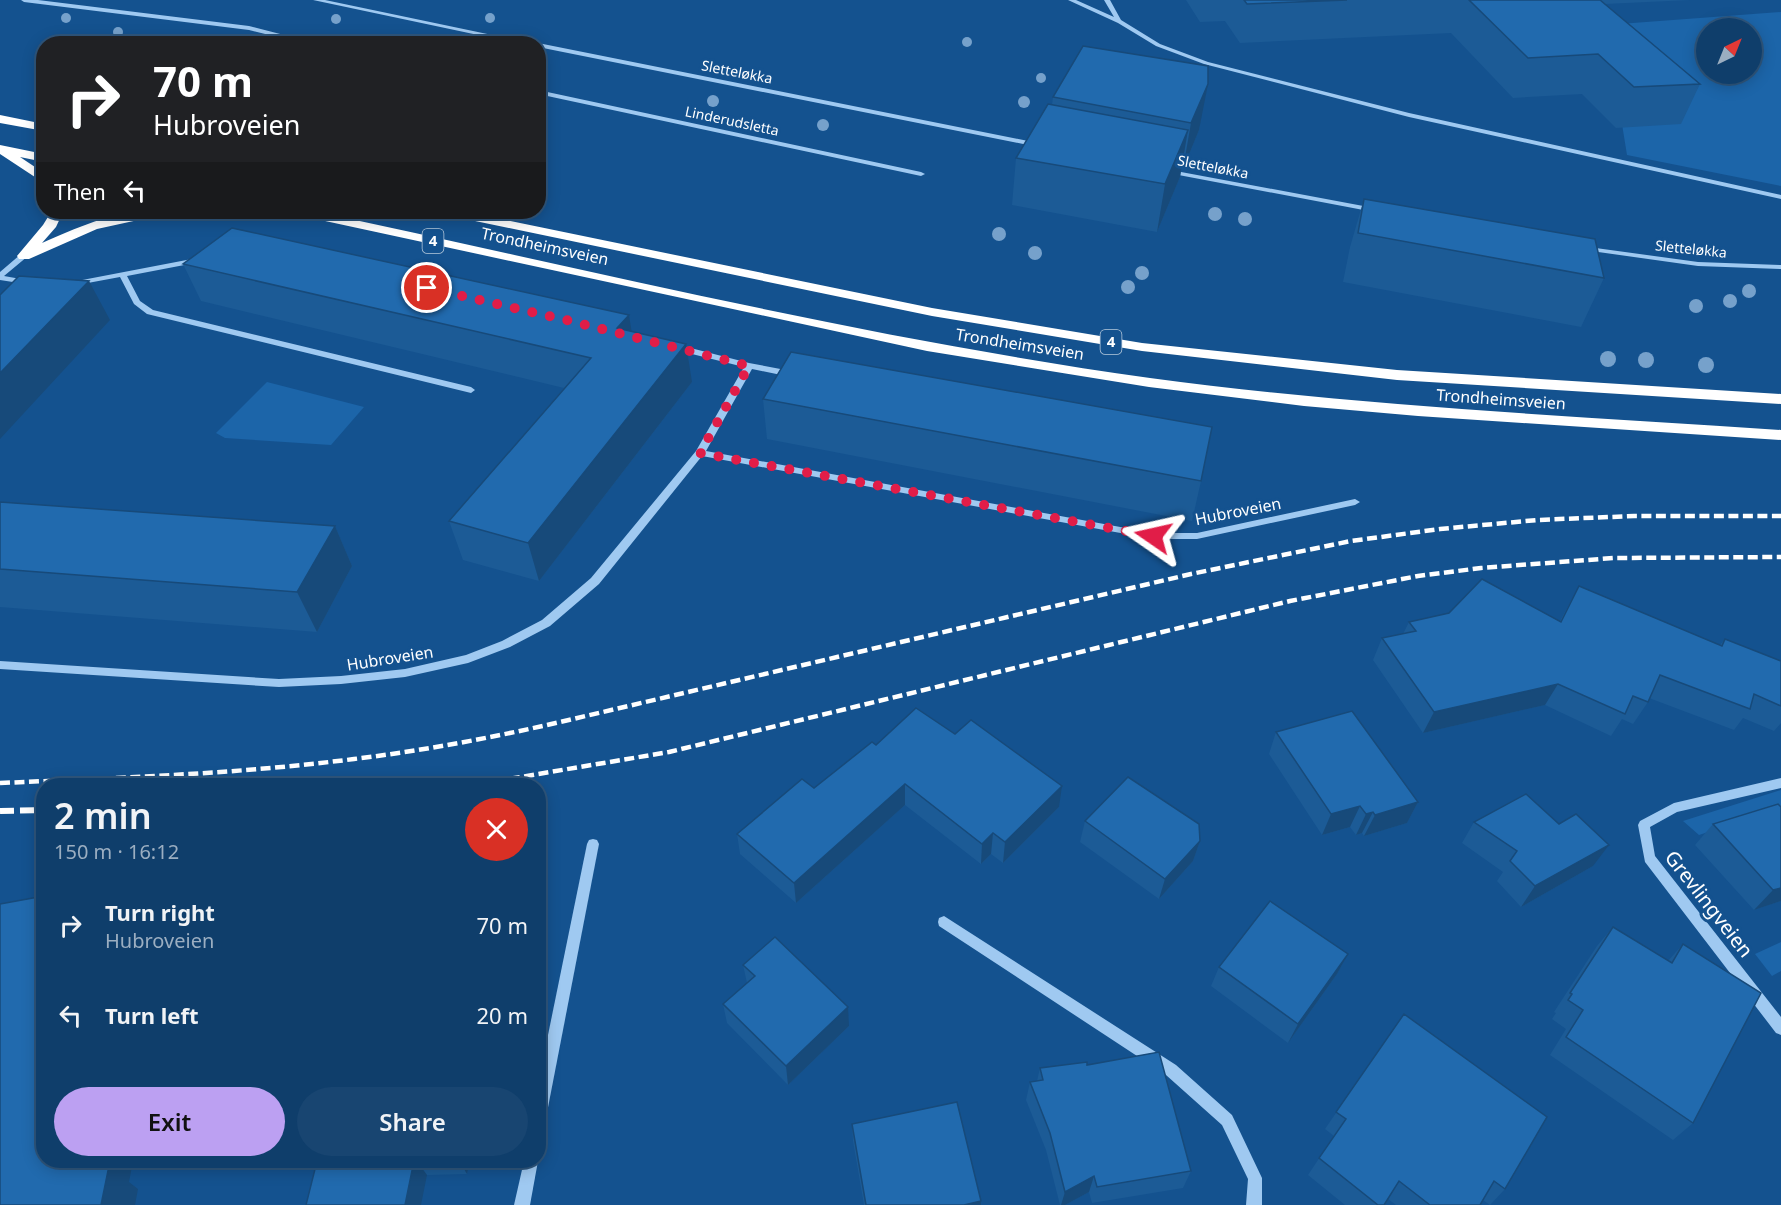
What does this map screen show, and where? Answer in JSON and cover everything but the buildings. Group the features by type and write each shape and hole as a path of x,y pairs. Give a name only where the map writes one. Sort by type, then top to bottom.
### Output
{"highway":[{"path":"0,119 36,126"},
{"path":"0,149 36,156"},
{"path":"0,149 36,174"},
{"path":"24,256 53,219"},
{"path":"24,256 93,226 124,219"},
{"name":"Trondheimsveien","path":"334,219 927,347 1149,382 1304,401 1407,410 1781,435"},
{"name":"Trondheimsveien","path":"485,219 932,312 1130,345 1397,375 1781,399"}],"street":[{"path":"24,0 249,28 282,36"},
{"path":"316,0 493,36"},
{"path":"1071,0 1119,21 1158,45 1228,69 1409,115 1781,197"},
{"path":"1107,0 1119,21"},
{"name":"Sletteløkka","path":"546,47 1052,148"},
{"name":"Linderudsletta","path":"546,94 921,174"},
{"name":"Sletteløkka","path":"1155,168 1379,211"},
{"name":"Sletteløkka","path":"1573,246 1698,264 1781,267"},
{"path":"0,277 24,256"},
{"path":"64,284 123,276 203,259"},
{"path":"123,276 137,302 150,312 471,390"},
{"path":"0,277 36,284 28,291"},
{"path":"661,344 749,366 795,374"},
{"name":"Hubroveien","path":"0,665 279,683 341,680 405,673 468,659 506,644 546,623 595,581 700,453 749,366"},
{"name":"Hubroveien","path":"700,453 1153,536 1197,536 1355,502"},
{"name":"Grevlingveien","path":"1781,783 1674,808 1644,825 1648,858 1781,1029"},
{"path":"546,1082 593,844"},
{"path":"944,922 1171,1070 1227,1120 1255,1178 1254,1205"},
{"path":"522,1205 530,1168"}],"shaded area":[{"path":"1781,12 1781,186 1627,155 1606,25 1696,18 1696,84 1762,84 1762,18 1700,18"},
{"path":"267,382 364,407 331,445 225,438 216,433"},
{"path":"1781,790 1781,842 1759,815 1699,835 1683,821"},
{"path":"1781,942 1781,971 1772,976 1755,954"}],"railway":[{"path":"111,778 310,764 464,742 573,719 1191,574 1351,541 1440,529 1537,520 1634,516 1781,516"},
{"path":"515,778 669,752 1290,601 1418,576 1481,568 1614,558 1781,557"},
{"path":"0,783 36,781"},
{"path":"0,811 36,810"}],"route":[{"path":"427,288 749,366 700,453 1153,536"}]}
